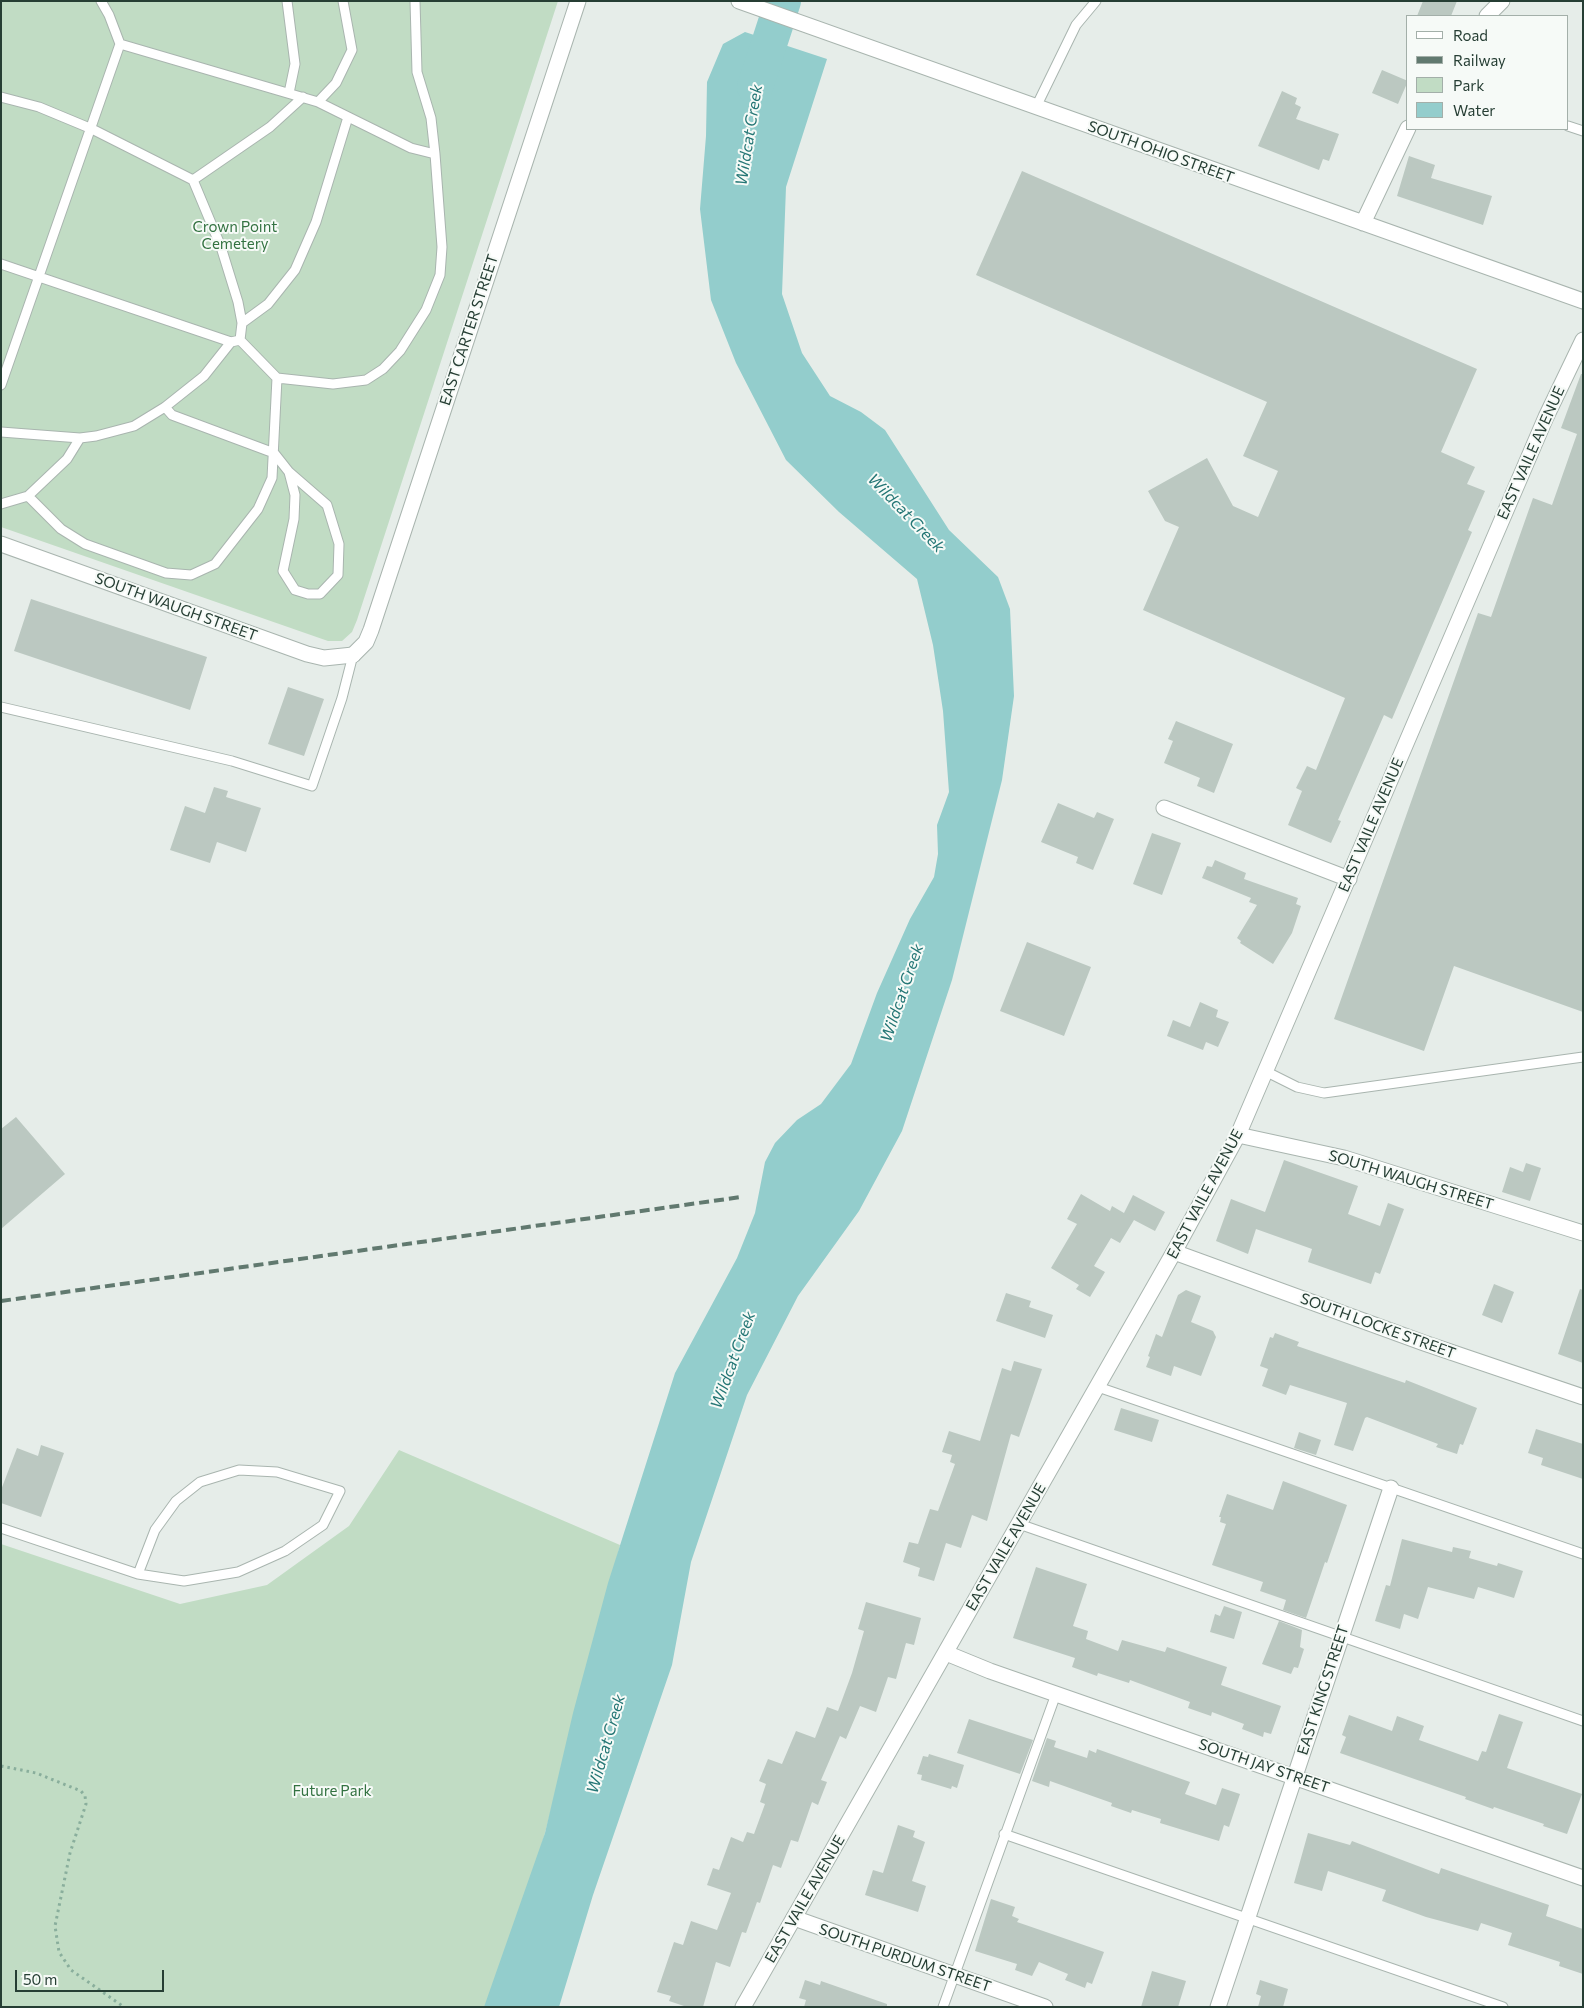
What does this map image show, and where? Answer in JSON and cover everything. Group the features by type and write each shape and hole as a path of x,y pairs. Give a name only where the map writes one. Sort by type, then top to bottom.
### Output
{"street":[{"name":"EAST CARTER STREET","path":"353,655 366,642 371,630 578,1"},
{"name":"SOUTH OHIO STREET","path":"740,1 1583,301"},
{"path":"1488,15 1502,1"},
{"path":"1363,223 1407,130"},
{"name":"EAST VAILE AVENUE","path":"743,2007 1098,1387 1238,1135 1546,417 1583,340"},
{"name":"SOUTH WAUGH STREET","path":"1,544 307,654 324,658 353,655"},
{"path":"1164,808 1349,879"},
{"name":"SOUTH WAUGH STREET","path":"1238,1135 1344,1158 1583,1233"},
{"name":"SOUTH LOCKE STREET","path":"1174,1252 1424,1343 1583,1397"},
{"name":"EAST KING STREET","path":"1218,2007 1391,1488"},
{"name":"SOUTH JAY STREET","path":"946,1654 1583,1878"},
{"name":"SOUTH PURDUM STREET","path":"794,1918 1045,2007"}],"lane":[{"path":"1,385 92,129 120,44 110,15 101,1"},
{"path":"287,1 295,64 289,93"},
{"path":"318,102 336,83 352,50 343,1"},
{"path":"1,264 236,341 277,378 332,384 366,380 383,369 400,351 426,310 440,275 442,247 435,154 431,118 417,72 415,1"},
{"path":"1036,107 1076,25 1096,1"},
{"path":"120,44 318,102 411,148 435,154"},
{"path":"1,97 39,106 92,129 193,180 221,247 238,302 242,323 236,341 204,376 165,407 134,426 96,436 80,438 1,432"},
{"path":"193,180 270,127 303,97"},
{"path":"242,323 268,304 295,270 316,222 348,116"},
{"path":"1569,126 1583,131"},
{"path":"28,496 61,529 85,544 166,574 191,576 215,564 258,510 272,478 277,378"},
{"path":"165,407 172,414 274,453 289,472 327,505 340,544 338,574 320,594 308,594 295,590 283,571 294,519 295,495 289,472"},
{"path":"1,504 28,496 67,459 80,438"},
{"path":"1,707 232,761 312,786 342,698 353,655"},
{"path":"1265,1071 1297,1087 1324,1093 1583,1057"},
{"path":"1098,1387 1583,1554"},
{"path":"1,1528 138,1574 184,1581 238,1572 285,1551 323,1525 340,1491 277,1472 239,1470 200,1482 176,1501 155,1530 138,1574"},
{"path":"1020,1524 1340,1638 1583,1721"},
{"path":"943,2007 1056,1694"},
{"path":"1004,1834 1248,1917 1503,2007"}],"path":[{"path":"1,1766 36,1773 80,1791 85,1796 86,1804 70,1853 55,1926 59,1952 71,1970 124,2007"}],"green space":[{"name":"Crown Point Cemetery","path":"1,1 558,1 357,620 352,632 342,641 328,641 1,527"},
{"name":"Future Park","path":"399,1450 620,1545 545,1833 495,2007 1,2007 1,1544 180,1604 267,1585 349,1526"}],"water":[{"path":"745,32 827,59 786,187 782,294 802,353 830,396 861,412 885,430 949,530 998,577 1010,609 1014,696 1002,780 952,980 902,1131 859,1211 798,1296 747,1395 691,1562 672,1665 593,1895 559,2007 484,2007 545,1833 573,1713 608,1583 675,1373 737,1258 755,1213 765,1162 775,1143 797,1120 821,1104 851,1064 877,993 910,919 934,877 938,854 937,825 949,792 943,711 933,645 917,579 839,512 786,460 736,363 711,300 700,209 706,136 707,82 723,44"}],"building":[{"path":"1423,1 1457,1 1451,15 1417,15"},
{"path":"1382,70 1406,80 1406,86 1398,104 1372,93"},
{"path":"1282,91 1297,98 1295,104 1301,107 1296,119 1339,134 1329,161 1323,159 1319,170 1258,146"},
{"path":"1409,156 1435,165 1431,178 1492,196 1483,225 1397,196"},
{"path":"1022,171 1477,369 1441,452 1475,467 1467,484 1485,491 1468,530 1472,532 1392,719 1384,715 1338,820 1341,821 1331,843 1288,825 1302,791 1296,788 1307,766 1316,770 1345,698 1143,610 1179,527 1165,521 1148,491 1207,458 1233,506 1258,517 1278,471 1243,456 1267,402 976,275"},
{"path":"1581,374 1583,374 1583,1012 1454,966 1424,1051 1334,1019 1478,613 1491,617 1533,498 1552,505 1577,434 1561,428"},
{"path":"31,599 207,657 190,710 14,651"},
{"path":"288,687 324,699 304,756 268,744"},
{"path":"1176,721 1233,744 1214,793 1197,786 1200,778 1164,763 1173,741 1168,739"},
{"path":"214,787 228,791 226,797 261,808 246,852 217,842 210,863 170,850 185,806 205,813"},
{"path":"1058,803 1094,818 1097,812 1114,819 1093,870 1076,863 1078,857 1041,842"},
{"path":"1152,833 1181,843 1162,895 1133,884"},
{"path":"1215,860 1246,873 1244,879 1298,898 1296,904 1301,906 1292,933 1273,964 1240,943 1241,941 1237,938 1257,905 1249,902 1251,898 1202,878 1207,866 1212,867"},
{"path":"1027,942 1091,967 1064,1036 1000,1011"},
{"path":"1200,1002 1218,1010 1216,1017 1229,1022 1218,1047 1206,1042 1203,1050 1167,1036 1173,1020 1190,1027"},
{"path":"16,1117 65,1174 1,1229 1,1129"},
{"path":"1284,1160 1358,1186 1348,1214 1380,1226 1388,1203 1404,1209 1380,1274 1375,1272 1371,1284 1308,1262 1312,1249 1256,1229 1248,1254 1216,1241 1231,1199 1265,1212"},
{"path":"1526,1163 1541,1168 1530,1201 1502,1192 1510,1167 1523,1172"},
{"path":"1081,1194 1110,1211 1112,1206 1124,1213 1133,1195 1165,1212 1155,1231 1134,1220 1120,1243 1111,1238 1094,1266 1105,1272 1090,1297 1076,1289 1079,1285 1051,1268 1077,1224 1067,1219"},
{"path":"1494,1284 1514,1292 1502,1323 1482,1315"},
{"path":"1580,1289 1583,1290 1583,1363 1558,1354"},
{"path":"1186,1290 1201,1296 1191,1322 1213,1331 1216,1337 1201,1376 1174,1366 1171,1376 1146,1367 1156,1334 1162,1337 1178,1295"},
{"path":"1006,1293 1031,1301 1029,1307 1053,1315 1045,1338 996,1321"},
{"path":"1275,1333 1299,1342 1297,1346 1405,1383 1406,1380 1477,1408 1463,1445 1460,1444 1457,1454 1436,1447 1438,1444 1367,1417 1353,1451 1334,1445 1347,1403 1290,1385 1286,1395 1262,1386 1268,1369 1260,1366 1270,1337 1273,1338"},
{"path":"1014,1361 1042,1369 1019,1437 1011,1434 987,1521 972,1515 961,1548 946,1543 934,1581 918,1576 920,1568 903,1562 909,1542 918,1544 930,1509 938,1511 955,1464 950,1462 952,1455 942,1452 949,1431 980,1441 1002,1368 1011,1371"},
{"path":"1121,1408 1159,1420 1152,1442 1114,1430"},
{"path":"1536,1429 1583,1444 1583,1479 1541,1465 1543,1458 1528,1453"},
{"path":"1299,1432 1321,1440 1316,1455 1294,1448"},
{"path":"41,1445 64,1453 41,1517 1,1503 1,1490 17,1448 38,1456"},
{"path":"1283,1481 1347,1505 1306,1618 1283,1610 1286,1600 1260,1591 1263,1582 1212,1565 1226,1524 1220,1522 1221,1517 1219,1517 1227,1494 1273,1510"},
{"path":"1402,1539 1452,1552 1453,1547 1471,1551 1469,1558 1497,1566 1498,1563 1523,1571 1514,1598 1478,1587 1474,1599 1428,1587 1418,1619 1404,1614 1400,1629 1375,1621 1386,1585 1390,1586"},
{"path":"1036,1567 1087,1584 1073,1626 1088,1631 1086,1639 1118,1651 1122,1640 1165,1652 1167,1647 1227,1667 1221,1685 1281,1706 1271,1734 1264,1732 1263,1737 1242,1729 1244,1724 1212,1712 1211,1716 1188,1708 1190,1702 1130,1680 1129,1683 1098,1673 1097,1676 1072,1667 1075,1658 1013,1638"},
{"path":"866,1602 921,1618 914,1645 906,1643 896,1679 888,1677 876,1712 860,1706 846,1739 840,1736 821,1780 827,1782 818,1805 812,1802 798,1842 791,1840 781,1868 773,1865 760,1903 757,1902 746,1933 742,1932 730,1967 716,1962 703,2007 687,2007 669,2001 671,1996 657,1992 674,1942 683,1945 691,1921 717,1930 731,1893 707,1885 713,1868 719,1870 731,1837 743,1842 747,1832 754,1834 765,1804 760,1802 766,1784 759,1781 768,1759 782,1764 796,1731 815,1738 827,1707 838,1711 852,1673 864,1631 858,1629"},
{"path":"1224,1606 1242,1612 1234,1639 1210,1632 1215,1614 1220,1616"},
{"path":"1279,1621 1302,1630 1300,1647 1304,1649 1298,1668 1294,1667 1291,1674 1262,1664"},
{"path":"1499,1714 1523,1722 1507,1768 1582,1794 1567,1834 1543,1826 1544,1824 1494,1807 1493,1809 1465,1799 1466,1797 1340,1753 1346,1737 1342,1735 1349,1715 1392,1731 1397,1716 1424,1726 1419,1740 1478,1761 1482,1751 1486,1752"},
{"path":"969,1719 1033,1740 1020,1774 957,1753"},
{"path":"1047,1738 1056,1741 1054,1747 1087,1758 1089,1750 1096,1753 1097,1749 1190,1782 1185,1794 1216,1805 1222,1788 1240,1794 1229,1827 1224,1825 1219,1841 1160,1823 1161,1819 1132,1810 1131,1813 1111,1806 1112,1803 1050,1781 1049,1787 1032,1781"},
{"path":"929,1754 964,1765 957,1788 952,1786 951,1789 921,1780 922,1775 917,1774 923,1756 928,1757"},
{"path":"898,1825 915,1831 913,1837 925,1842 912,1881 926,1886 918,1912 865,1895 873,1870 883,1873"},
{"path":"1308,1833 1350,1845 1352,1841 1439,1874 1441,1868 1549,1905 1546,1916 1583,1929 1583,1974 1559,1966 1560,1962 1508,1945 1512,1933 1481,1923 1478,1931 1426,1917 1382,1901 1386,1890 1328,1871 1322,1891 1294,1883"},
{"path":"991,1899 1015,1907 1012,1916 1019,1919 1017,1922 1104,1952 1092,1984 1087,1982 1085,1988 1065,1980 1068,1974 1039,1962 1032,1976 1015,1970 1017,1964 975,1951"},
{"path":"1152,1971 1186,1981 1178,2007 1141,2007"},
{"path":"805,1980 820,1985 821,1981 887,2004 887,2007 804,2007 806,2000 799,1998"},
{"path":"1260,1980 1288,1989 1283,2007 1258,2007 1261,1996 1256,1994"}],"waterway":[{"name":"Wildcat Creek","path":"755,87 783,1"}],"railway":[{"path":"1,1301 741,1197"}]}
